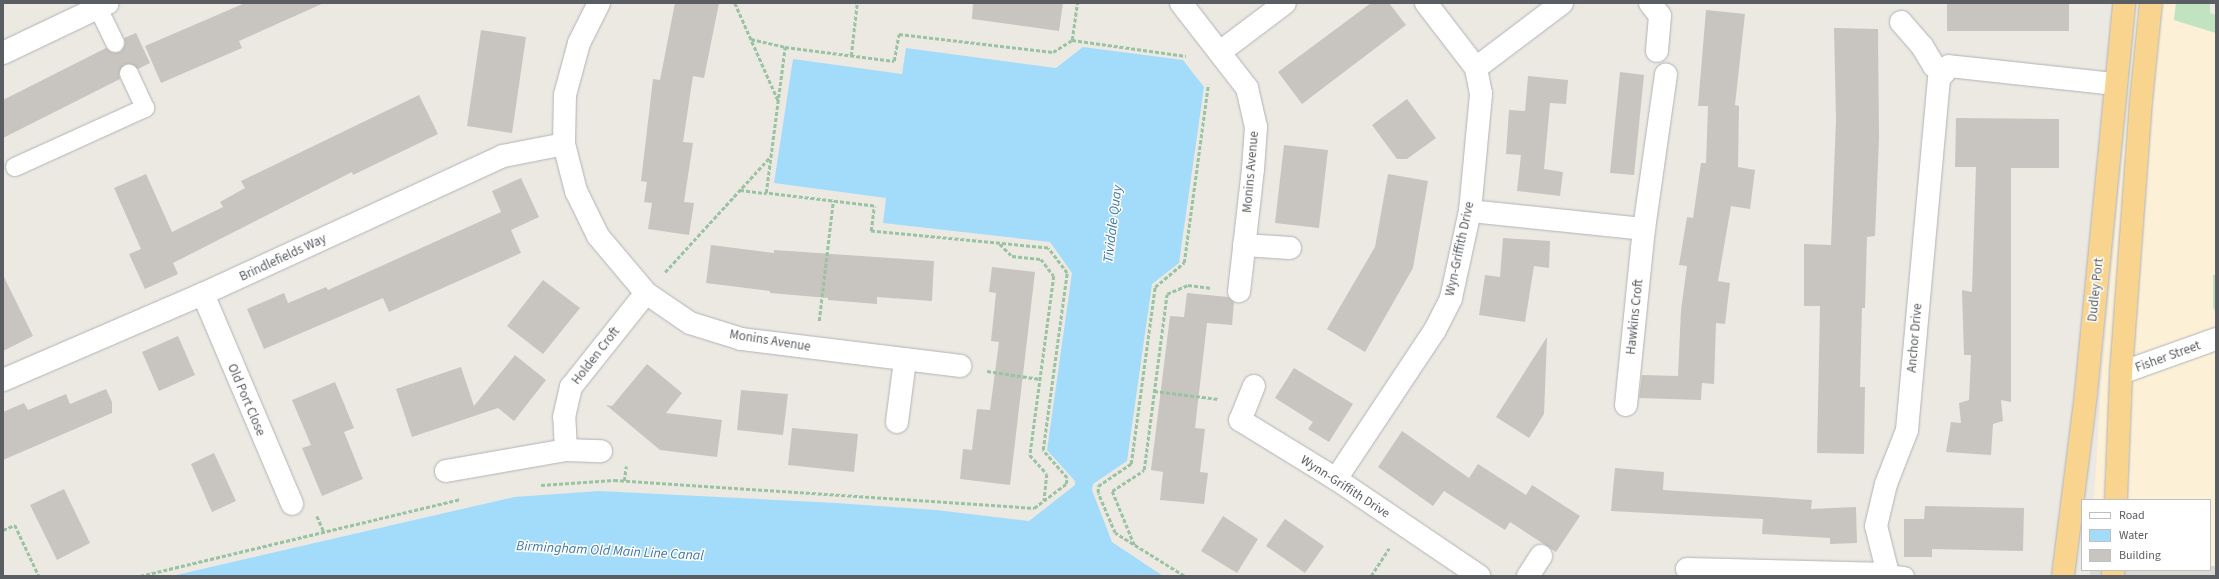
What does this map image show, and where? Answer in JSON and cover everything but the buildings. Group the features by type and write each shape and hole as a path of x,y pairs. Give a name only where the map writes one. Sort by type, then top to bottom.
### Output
{"highway":[{"name":"Dudley Port","path":"2063,576 2091,343 2124,3"},
{"path":"2137,3 2129,78 2116,84 2140,114"},
{"path":"2116,499 2121,373 2140,114 2151,3"},
{"path":"2091,343 2104,363 2121,373"},
{"path":"2080,443 2098,416 2101,385 2121,373"}],"street":[{"name":"Monins Avenue","path":"599,3 579,43 565,95 564,144 576,191 598,236 646,293 690,323 741,339 960,366"},
{"name":"Monins Avenue","path":"1182,3 1247,88 1256,127 1238,291"},
{"path":"1220,52 1285,3"},
{"name":"Wyn-Griffith Drive","path":"1336,479 1435,330 1451,298 1470,212 1481,94 1476,68 1426,3"},
{"path":"1476,68 1562,3"},
{"path":"1650,3 1660,16 1657,51"},
{"path":"4,51 103,5"},
{"path":"1901,22 1922,46 1934,66 1944,73 1949,66 2116,84"},
{"name":"Anchor Drive","path":"1686,569 1758,573 1885,575 1876,526 1886,484 1907,430 1939,79 1944,73"},
{"name":"Hawkins Croft","path":"1626,405 1644,229 1666,74"},
{"name":"Brindlefields Way","path":"3,380 203,294 503,156 564,144"},
{"path":"1470,212 1644,229"},
{"path":"1244,246 1290,248"},
{"name":"Holden Croft","path":"566,450 564,417 572,387 646,293"},
{"name":"Old Port Close","path":"203,294 292,504"},
{"name":"Fisher Street","path":"2121,373 2216,339"},
{"path":"897,422 905,360"},
{"name":"Wynn-Griffith Drive","path":"1250,394 1240,420 1336,479 1479,576"},
{"path":"446,471 566,450 601,451"},
{"path":"1528,576 1541,556"}],"lane":[{"path":"103,5 115,43"},
{"path":"15,168 145,108 129,74"}],"path":[{"path":"735,3 778,100"},
{"path":"851,56 857,3"},
{"path":"1072,40 1077,3"},
{"path":"751,39 785,47"},
{"path":"646,293 770,157"},
{"path":"740,190 766,192"},
{"path":"815,349 833,201"},
{"path":"1000,244 1012,256 1041,259 1054,276 1030,455 1047,474 1044,501"},
{"path":"1134,545 1112,491 1144,470 1167,294 1188,285 1238,291"},
{"path":"960,366 1040,379"},
{"path":"1154,391 1250,394"},
{"path":"3,530 15,525 39,576"},
{"path":"1370,576 1404,526"}],"shaded area":[{"path":"2137,3 2176,3 2174,20 2216,33 2216,566 2211,566 2211,499 2094,499 2101,385"},
{"path":"2211,566 2216,566 2216,576 2090,576 2090,571 2211,571"}],"green space":[{"path":"2176,3 2210,3 2210,13 2216,15 2216,33 2174,20"},
{"path":"2213,275 2216,275 2216,314 2213,307"}],"water":[{"path":"1083,47 1183,60 1204,87 1179,263 1152,284 1127,461 1093,484 1092,490 1112,542 1163,576 172,576 514,497 599,491 836,503 936,510 1029,521 1075,485 1075,481 1047,450 1072,273 1050,242 883,223 886,198 774,183 793,59 902,74 906,48 1056,68"}],"water label":[{"name":"Tividale Quay","path":"1113,224"},
{"name":"Birmingham Old Main Line Canal","path":"610,551"}]}
